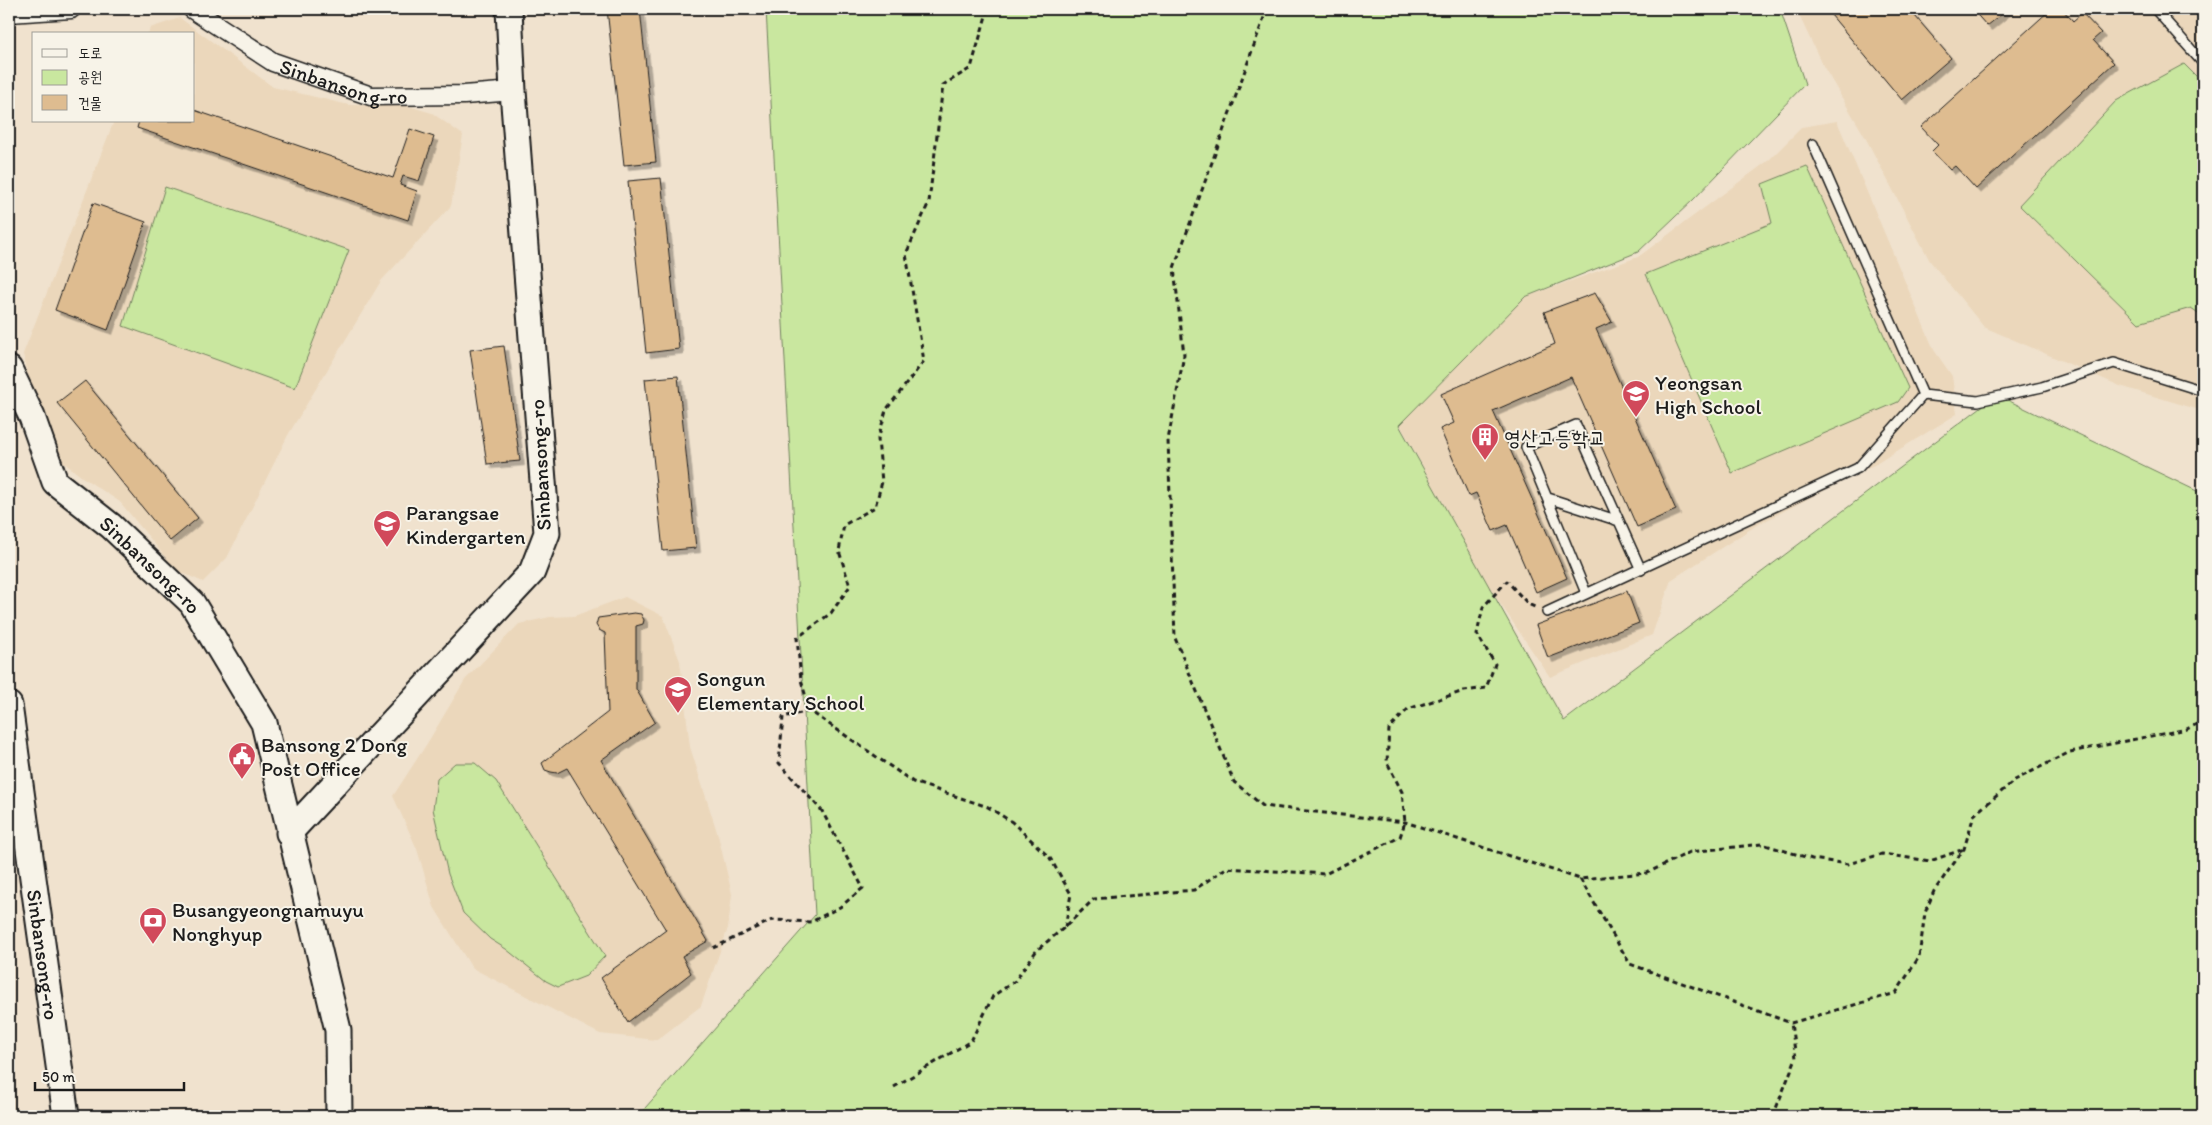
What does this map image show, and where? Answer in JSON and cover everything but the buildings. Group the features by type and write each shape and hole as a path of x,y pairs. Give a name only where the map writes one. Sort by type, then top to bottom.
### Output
{"main road":[{"name":"Sinbansong-ro","path":"289,833 532,572 547,533 513,91 509,9"},
{"name":"Sinbansong-ro","path":"9,369 32,417 55,482 111,526 192,603 264,723 338,1030 339,1116"},
{"name":"Sinbansong-ro","path":"9,710 16,825 66,1116"}],"street":[{"path":"9,13 70,9"},
{"name":"Sinbansong-ro","path":"192,9 273,62 371,96 464,95 513,91"}],"lane":[{"path":"2155,9 2203,63"},
{"path":"1813,144 1924,395"},
{"path":"1924,395 1978,401 2042,387 2114,363 2203,392"},
{"path":"1547,612 1586,592 1641,570 1858,468 1924,395"},
{"path":"1586,592 1526,447 1576,425 1641,570"},
{"path":"1548,498 1619,521"}],"path":[{"path":"988,9 971,68 943,85 929,202 906,254 924,361 886,410 878,439 882,482 875,507 844,526 839,550 850,586 831,613 796,638 802,680 810,711 913,782 988,807 1012,822 1050,858 1071,894 1065,927"},
{"path":"1267,9 1174,268 1184,355 1168,440 1175,638 1234,782 1263,806 1405,822 1580,879 1647,873 1690,852 1762,844 1812,859 1848,864 1882,854 1930,861 1964,850"},
{"path":"894,1087 971,1041 993,996 1015,981 1037,950 1065,927 1094,899 1194,890 1226,868 1325,874 1400,837 1405,822 1402,792 1387,762 1389,729 1408,709 1464,691 1486,688 1494,664 1477,634 1483,607 1507,581 1528,604 1547,612"},
{"path":"713,948 772,920 810,922 840,907 862,888 822,811 779,763 783,717 810,711"},
{"path":"1580,879 1630,964 1791,1023 1896,994 1919,957 1925,913 1934,891 1964,850 1974,815 2015,780 2070,752 2187,729 2203,721"},
{"path":"1773,1116 1796,1058 1791,1023"}],"shaded area":[{"path":"1796,9 2203,9 2203,411 2120,386 1984,327 1930,261 1864,135 1822,64"},
{"path":"180,18 273,87 349,105 408,106 432,113 463,135 451,206 381,281 288,435 227,558 203,582 176,570 120,502 63,462 33,398 23,354 114,122 195,122 195,32 149,32 150,28"},
{"path":"1837,121 1934,350 1952,376 1957,414 1874,465 1757,525 1671,580 1652,635 1550,677 1489,587 1394,414 1525,297 1638,257 1769,160 1802,127"},
{"path":"625,597 663,616 680,661 690,747 718,835 732,894 728,928 701,1006 657,1040 600,1034 472,968 434,907 417,849 393,796 465,680 519,624 550,617 574,616"}],"green space":[{"path":"766,9 1780,9 1805,84 1693,200 1638,252 1525,297 1399,425 1564,721 1997,395 2203,494 2203,1116 638,1116 815,915"},
{"path":"2184,64 2203,83 2203,316 2191,308 2139,323 2019,205 2116,101"},
{"path":"1807,166 1908,388 1898,402 1732,473 1646,274 1772,223 1762,184"},
{"path":"165,187 349,250 295,388 123,326"},
{"path":"455,763 475,763 496,781 605,956 586,976 558,987 546,981 506,949 490,939 463,913 448,874 433,809 437,779"}],"place":[{"name":"Yeongsan High School","path":"1636,418"},
{"name":"영산고등학교","path":"1485,461"},
{"name":"Parangsae Kindergarten","path":"387,548"},
{"name":"Songun Elementary School","path":"678,714"},
{"name":"Bansong 2 Dong Post Office","path":"242,780"},
{"name":"Busangyeongnamuyu Nonghyup","path":"153,945"}]}
